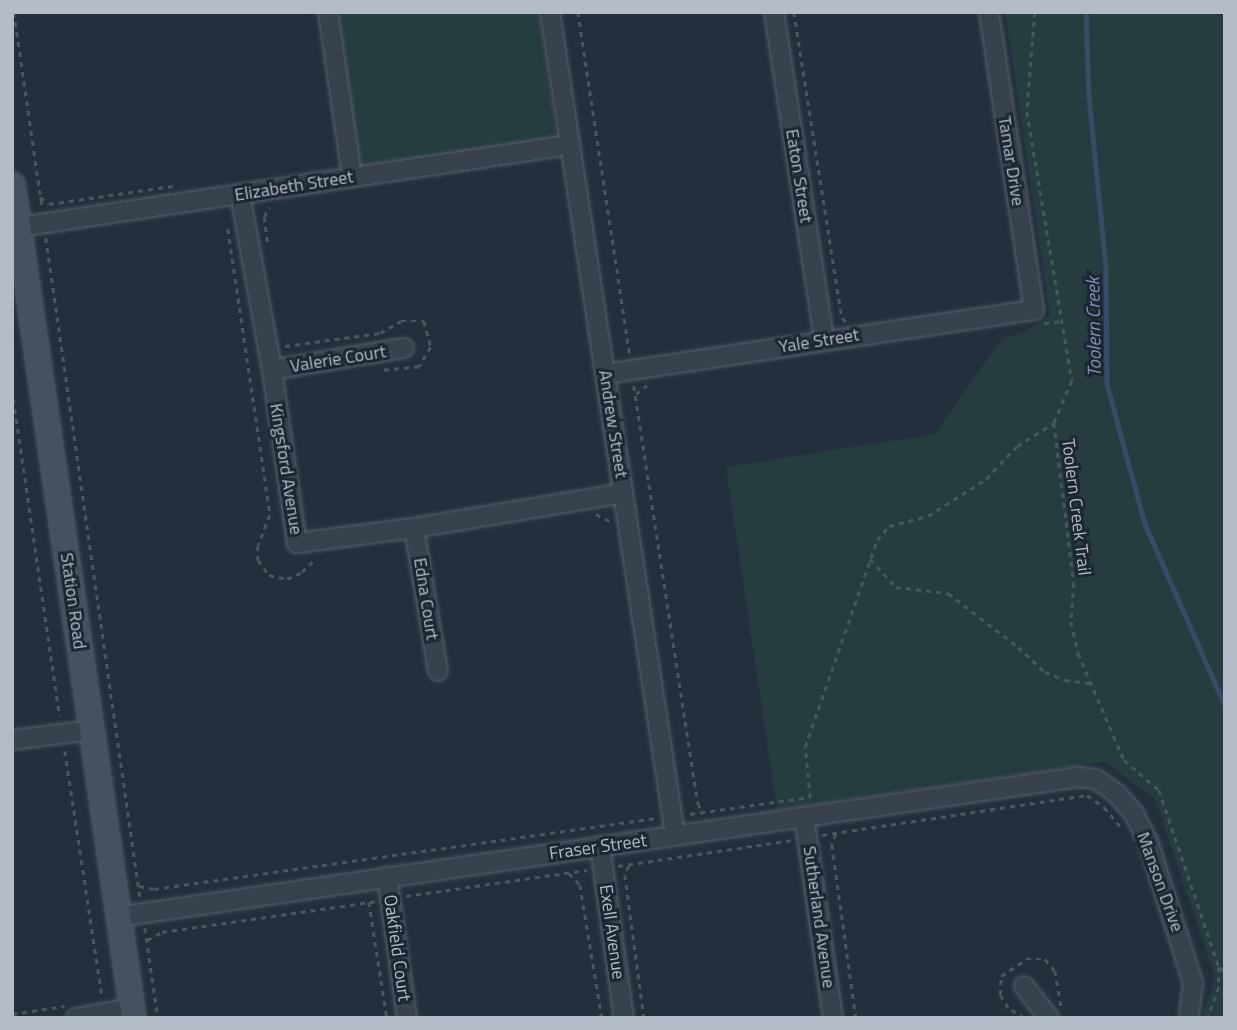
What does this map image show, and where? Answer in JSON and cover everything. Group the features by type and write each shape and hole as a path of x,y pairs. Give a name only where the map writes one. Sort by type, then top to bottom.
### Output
{"street":[{"path":"328,12 352,176"},
{"name":"Andrew Street","path":"550,12 605,374 615,494 666,837"},
{"name":"Eaton Street","path":"774,12 823,334"},
{"name":"Tamar Drive","path":"989,12 1034,310"},
{"name":"Elizabeth Street","path":"19,227 49,232 241,202 352,176 569,145"},
{"name":"Station Road","path":"12,184 132,1013"},
{"name":"Kingsford Avenue","path":"241,202 272,370 297,543 414,528 615,494"},
{"name":"Yale Street","path":"605,374 636,362 823,334 1034,310"},
{"name":"Valerie Court","path":"272,370 404,348"},
{"name":"Edna Court","path":"414,528 438,671"},
{"path":"12,740 91,730"},
{"name":"Fraser Street","path":"117,916 1079,777"},
{"name":"Manson Drive","path":"1079,777 1096,779 1116,793 1134,814 1148,841 1193,983 1189,1018"},
{"name":"Sutherland Avenue","path":"808,816 807,838 834,1018"},
{"name":"Exell Avenue","path":"600,846 624,1018"},
{"name":"Oakfield Court","path":"387,877 407,1018"},
{"path":"1024,986 1049,1018"},
{"path":"71,1012 99,1007 132,1013"}],"path":[{"path":"15,12 40,197 49,232 158,1018"},
{"path":"578,12 629,350 636,362 698,803 702,812"},
{"path":"794,12 842,318 849,323 823,334"},
{"name":"Toolern Creek Trail","path":"1035,12 1027,112 1072,381 1054,423 1074,583 1071,622 1078,653 1124,760 1159,790 1219,967 1219,987 1208,1018"},
{"path":"40,197 49,204 183,184"},
{"path":"241,202 270,205 264,217 267,244"},
{"path":"227,224 270,515 258,546 258,560 269,575 287,579 302,572 314,558 328,556"},
{"path":"282,342 287,348 380,333 401,321 424,321 431,347 419,367 369,371"},
{"path":"629,350 636,362"},
{"path":"12,389 102,993 99,1007"},
{"path":"808,816 810,797 805,747 877,540 889,526 928,516 986,479 1017,446 1054,423"},
{"path":"596,514 610,521 615,494"},
{"path":"870,559 896,587 948,593 1018,647 1045,672 1065,680 1090,683"},
{"path":"147,940 162,932 1087,795 1104,807 1126,835"},
{"path":"139,886 155,889 810,797"},
{"path":"653,805 663,817 666,837 661,860"},
{"path":"836,833 832,845 856,1018"},
{"path":"630,864 625,876 644,1018"},
{"path":"569,873 580,885 602,1018"},
{"path":"369,902 387,1018"},
{"path":"1219,967 1225,972"},
{"path":"99,1007 102,993"},
{"path":"12,1014 71,1012"}],"green space":[{"path":"337,12 539,12 557,138 359,166"},
{"path":"1005,12 1225,12 1225,1018 1201,1018 1215,978 1155,799 1105,762 777,810 726,467 935,434 1002,338 1024,332 1050,315"}],"waterway":[{"name":"Toolern Creek","path":"1086,12 1089,97 1106,267 1107,384 1145,524 1225,705"}]}
